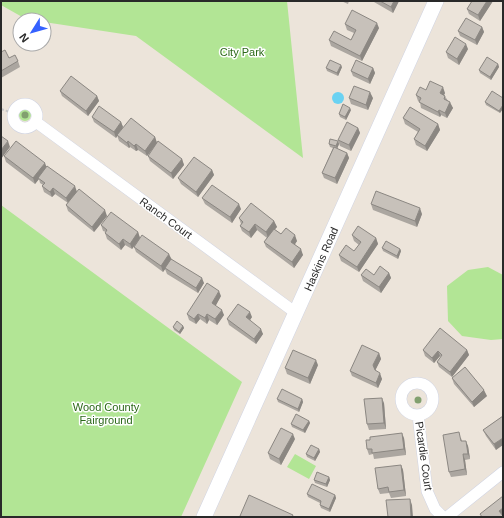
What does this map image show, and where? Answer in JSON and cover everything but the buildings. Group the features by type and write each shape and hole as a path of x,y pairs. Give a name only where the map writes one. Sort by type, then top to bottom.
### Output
{"main road":[{"name":"Haskins Road","path":"204,517 436,1"}],"street":[{"path":"30,104 38,114 36,122 27,129 19,127 14,121 13,113 18,106 30,104"},
{"name":"Ranch Court","path":"36,122 296,313"},
{"name":"Picardie Court","path":"418,415 427,491 435,508 443,517"},
{"path":"447,517 503,472"}],"path":[{"path":"1,109 13,113"}],"green space":[{"name":"City Park","path":"1,1 287,1 303,158 136,36 52,23 52,12 13,12 1,5"},
{"path":"23,109 27,109 31,115 27,121 23,121 19,117 19,113"},
{"name":"Wood County Fairground","path":"1,205 242,382 181,517 1,517"},
{"path":"488,267 503,275 503,339 491,340 462,336 448,321 447,286 468,270"},
{"path":"295,454 316,466 309,479 287,467"}],"water":[{"path":"338,92 342,94 344,98 342,102 338,104 334,102 332,98 334,94"}]}
